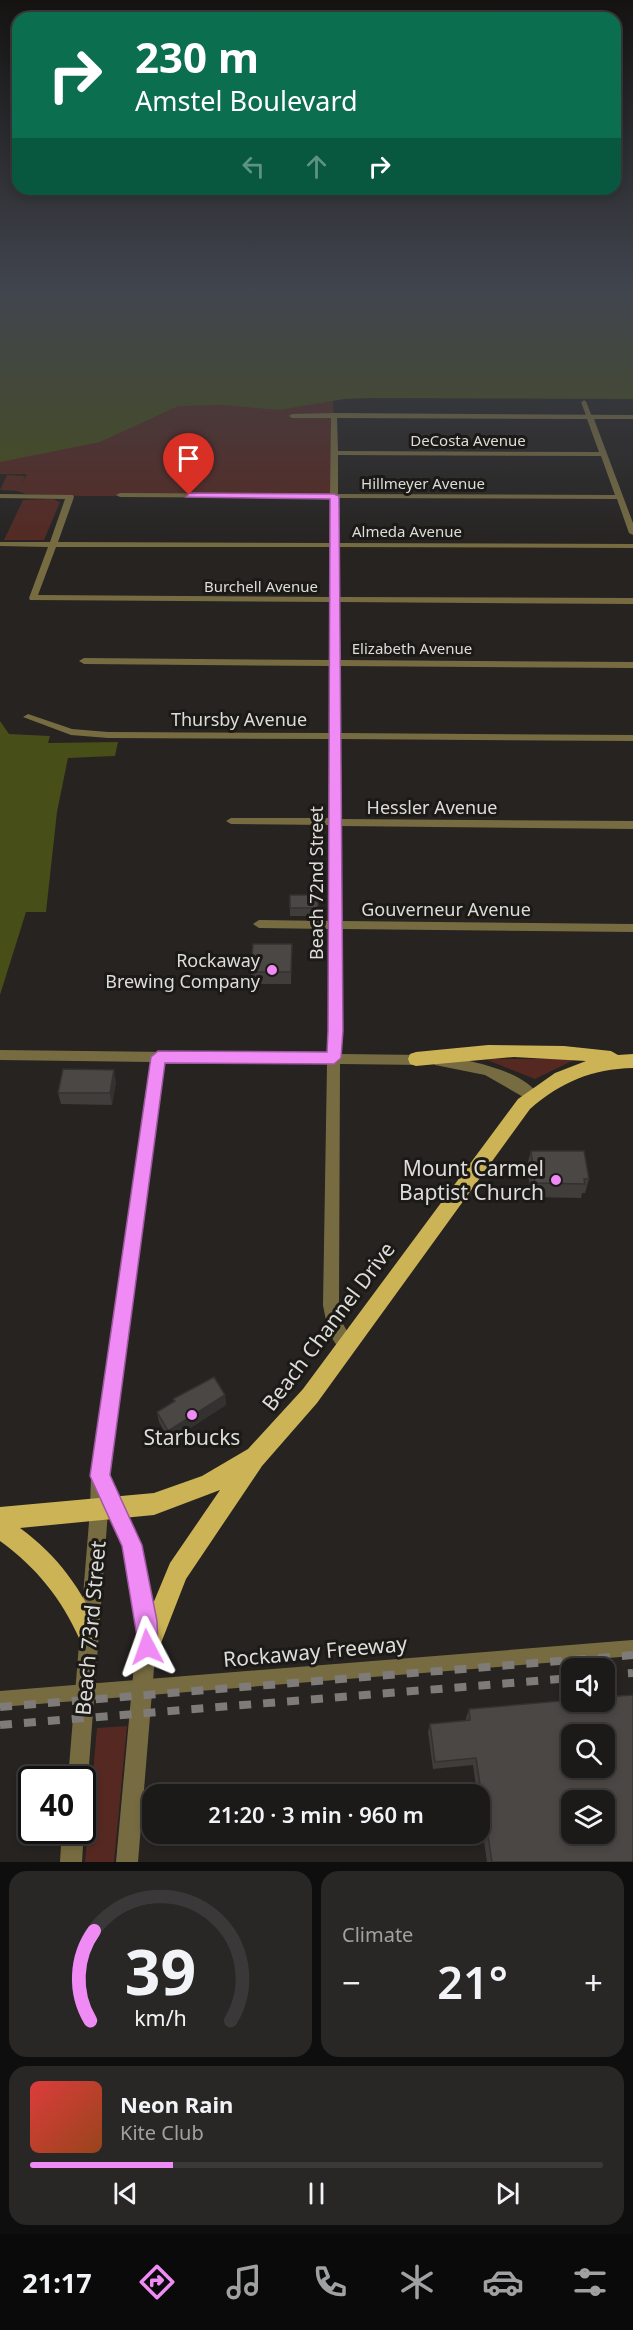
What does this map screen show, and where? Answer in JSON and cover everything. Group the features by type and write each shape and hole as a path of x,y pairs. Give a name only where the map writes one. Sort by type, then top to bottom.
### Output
{"main road":[{"path":"416,1059 461,1053 587,1054 630,1061"},
{"name":"Beach Channel Drive","path":"0,1518 108,1510 154,1504 190,1493 256,1457 291,1421 512,1118 532,1096 574,1071 596,1064 630,1061"},
{"path":"147,1647 178,1570 256,1457"},
{"path":"0,1527 36,1553 58,1575 88,1632"}],"street":[{"path":"584,403 633,533"},
{"path":"292,416 633,417"},
{"name":"Beach 72nd Street","path":"334,416 336,926 331,1305 335,1327 347,1346"},
{"name":"DeCosta Avenue","path":"335,453 602,454"},
{"name":"Hillmeyer Avenue","path":"120,495 618,497"},
{"path":"0,496 70,497 52,544"},
{"name":"Almeda Avenue","path":"0,544 633,546"},
{"name":"Burchell Avenue","path":"52,544 33,598 633,601"},
{"name":"Elizabeth Avenue","path":"84,662 633,665"},
{"name":"Thursby Avenue","path":"28,717 65,730 90,734 633,738"},
{"name":"Hessler Avenue","path":"231,821 633,825"},
{"name":"Gouverneur Avenue","path":"259,924 633,928"},
{"path":"0,1055 416,1059 459,1063 489,1070 505,1077 532,1096"},
{"name":"Beach 73rd Street","path":"127,1862 144,1687 146,1621 132,1545 108,1510 100,1476 158,1057"},
{"name":"Beach 73rd Street","path":"79,1766 88,1632 108,1510"},
{"name":"Rockaway Freeway","path":"0,1699 633,1648"},
{"path":"71,1862 73,1844"}],"shaded area":[{"path":"0,377 633,377 633,399 370,398 344,399 279,410 224,405 178,406 100,442 0,462"},
{"path":"331,381 334,415 334,496 80,496 26,494 0,490 7,475 25,476 21,485 27,474 0,474 0,405"},
{"path":"53,499 60,502 44,540 4,540 23,500"},
{"path":"0,721 9,734 50,736 48,743 118,742 115,756 68,758 57,812 46,912 26,912 0,995"},
{"path":"576,1059 535,1079 487,1060"},
{"path":"127,1726 114,1862 85,1862 87,1844 96,1844 96,1766 94,1766 97,1728"}],"building":[{"path":"290,895 318,895 318,908 290,908"},
{"path":"253,944 292,944 291,972 251,972"},
{"path":"63,1069 114,1070 110,1093 58,1093"},
{"path":"531,1151 584,1151 589,1179 584,1179 585,1184 535,1183"},
{"path":"214,1377 225,1395 168,1431 157,1412 175,1401 173,1399"},
{"path":"633,1695 633,1862 492,1862 489,1844 490,1784 480,1784 476,1758 435,1762 430,1724 470,1720 469,1709 561,1701 561,1712 615,1712 615,1696"}],"railway":[{"path":"0,1707 633,1655"},
{"path":"615,1674 633,1673"},
{"path":"0,1725 561,1679"}],"place":[{"name":"Rockaway Brewing Company","path":"272,970"},
{"name":"Mount Carmel Baptist Church","path":"556,1180"},
{"name":"Starbucks","path":"192,1415"}],"route":[{"path":"147,1647 146,1621 132,1545 100,1476 158,1057 334,1058 336,1031 334,496 189,495"}]}
